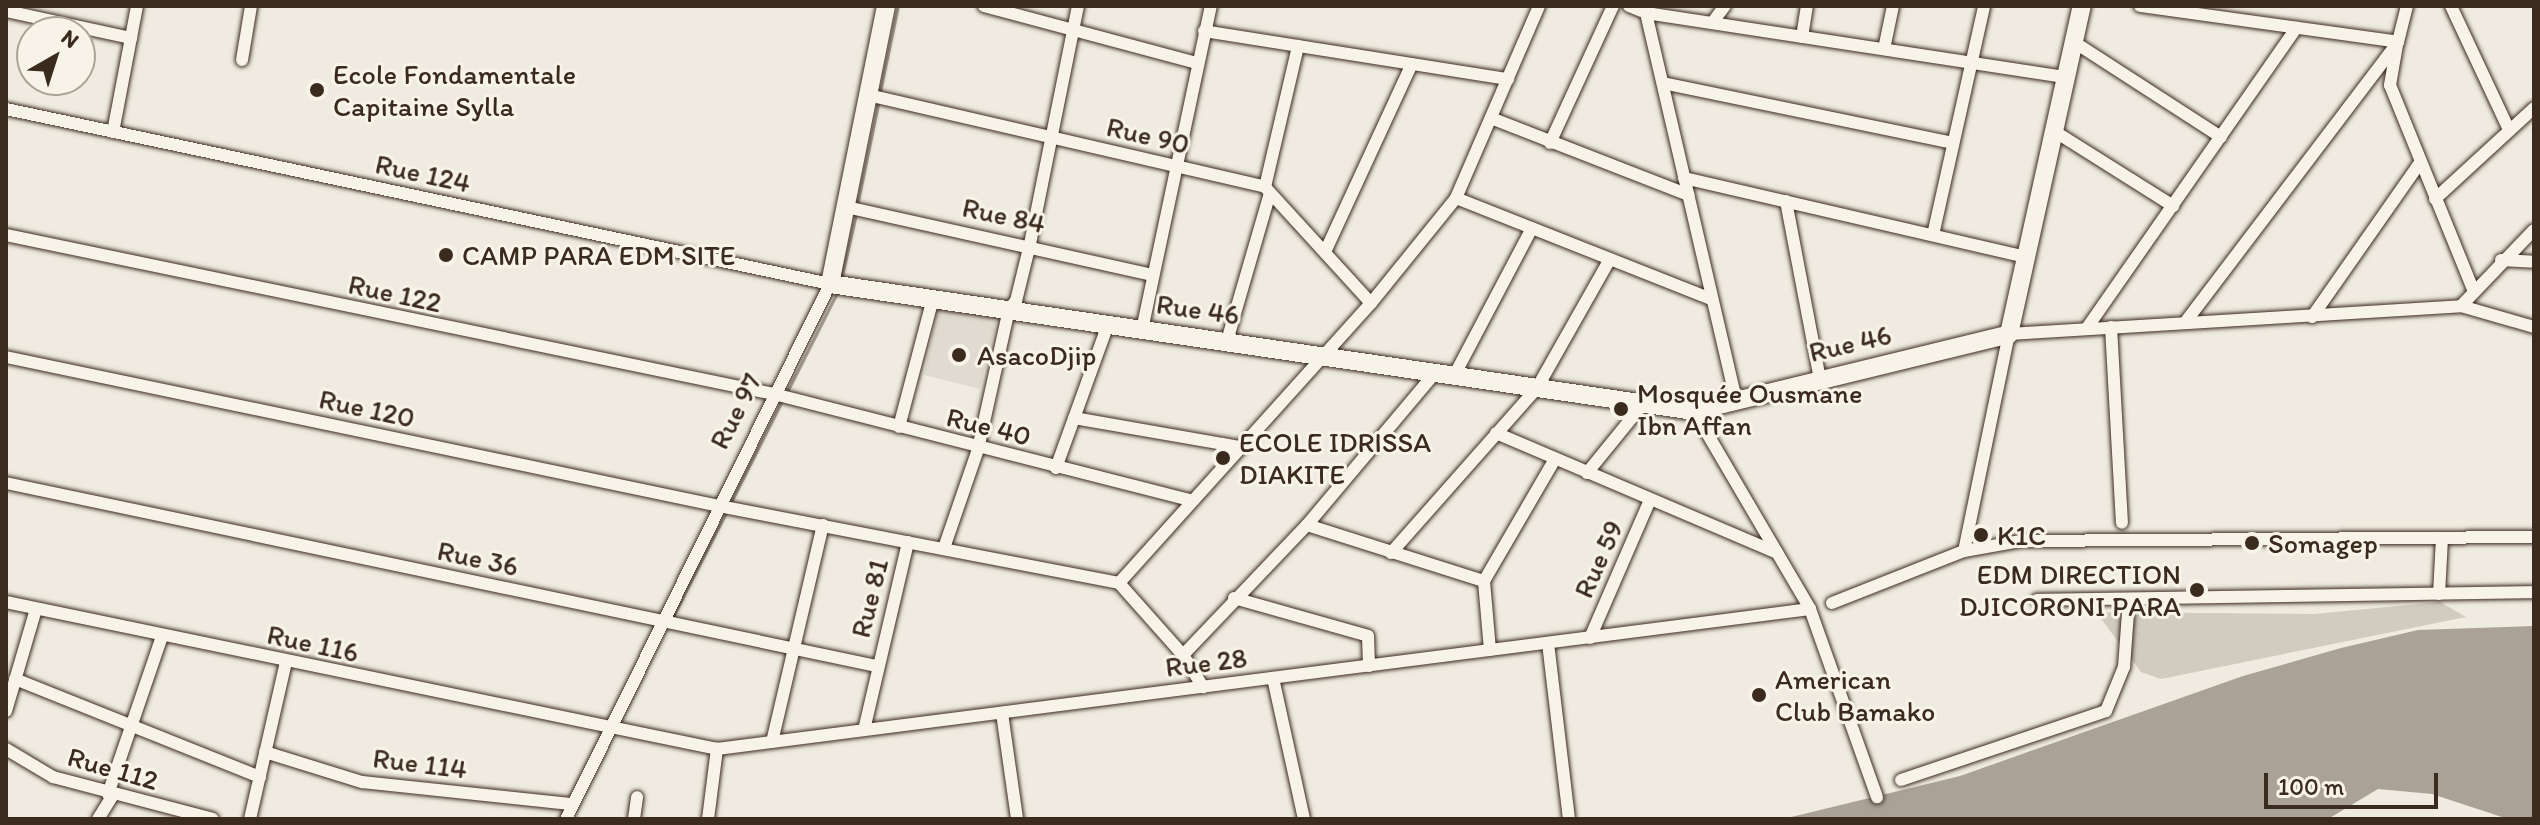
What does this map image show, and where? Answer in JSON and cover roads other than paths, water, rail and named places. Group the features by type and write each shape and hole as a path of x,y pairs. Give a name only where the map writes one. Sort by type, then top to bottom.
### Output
{"street":[{"path":"113,132 137,6"},
{"path":"242,60 251,6"},
{"name":"Rue 97","path":"566,819 830,284 846,207 876,96 886,6"},
{"path":"984,6 1196,63"},
{"path":"944,548 978,449 1009,309 1016,301 1053,137 1078,6"},
{"path":"1142,330 1196,63 1211,6"},
{"path":"1203,687 1183,655 1119,583 1371,303 1456,198 1539,6"},
{"path":"1550,143 1613,6"},
{"path":"1629,6 1646,13 2066,77"},
{"path":"1712,23 1725,6"},
{"path":"1802,37 1807,6"},
{"path":"1884,49 1893,6"},
{"path":"1933,235 1984,6"},
{"path":"1964,551 2082,6"},
{"path":"2140,6 2398,42"},
{"path":"2407,6 2390,85 2474,292"},
{"path":"2451,6 2509,130"},
{"path":"6,11 131,38"},
{"path":"1646,13 1736,400"},
{"path":"2087,328 2296,28"},
{"path":"1204,31 1508,79"},
{"path":"2074,42 2221,137"},
{"path":"2187,320 2398,42"},
{"path":"1227,341 1267,190 1298,46"},
{"path":"1325,252 1412,64"},
{"path":"1663,83 1953,143"},
{"name":"Rue 90","path":"876,96 1267,190"},
{"path":"2435,199 2534,108"},
{"name":"Rue 124","path":"6,109 830,284"},
{"path":"1491,118 1688,195"},
{"path":"2054,131 2173,206"},
{"path":"2312,317 2420,163"},
{"path":"1684,178 2026,257"},
{"path":"1267,190 1371,303"},
{"path":"1456,198 1711,299"},
{"path":"1786,201 1820,379"},
{"name":"Rue 84","path":"846,207 1030,244 1152,275"},
{"path":"1454,376 1532,228"},
{"path":"2534,230 2501,260 2461,306 2534,327"},
{"name":"Rue 122","path":"6,235 774,394"},
{"path":"1391,553 1537,388 1610,259"},
{"path":"2501,260 2534,262"},
{"name":"Rue 46","path":"830,284 1694,411 2009,334 2187,320 2312,317 2461,306"},
{"path":"899,427 933,298"},
{"path":"1056,468 1108,324"},
{"path":"2111,327 2122,523"},
{"name":"Rue 120","path":"6,357 719,506 1119,583"},
{"path":"1183,655 1234,598 1307,525 1435,373"},
{"name":"Rue 40","path":"774,394 978,449 1193,501"},
{"path":"1587,473 1643,404"},
{"path":"1694,411 1810,609 1877,797"},
{"path":"1074,418 1241,447"},
{"path":"1496,433 1777,553"},
{"path":"1490,650 1484,581 1555,459"},
{"name":"Rue 36","path":"6,483 877,666"},
{"name":"Rue 59","path":"1590,638 1650,500"},
{"path":"772,742 823,525"},
{"path":"1307,525 1484,581"},
{"path":"1832,603 1964,551 2021,541 2534,537"},
{"path":"2439,594 2442,538"},
{"name":"Rue 81","path":"877,666 908,542"},
{"path":"2037,600 2534,592"},
{"path":"1234,598 1368,636 1369,666"},
{"path":"1901,780 2106,711 2124,667 2129,599"},
{"name":"Rue 116","path":"6,602 609,731"},
{"path":"6,711 36,609"},
{"name":"Rue 28","path":"609,731 717,749 1810,609"},
{"path":"98,819 111,794 162,636"},
{"path":"1548,643 1569,819"},
{"path":"250,819 286,662"},
{"path":"864,730 877,666"},
{"path":"1273,678 1304,819"},
{"path":"15,679 260,777"},
{"path":"1002,713 1017,819"},
{"name":"Rue 112","path":"6,749 53,777 213,819"},
{"path":"708,819 717,749"},
{"name":"Rue 114","path":"265,752 362,782 573,804"},
{"path":"634,819 637,797"}],"waterway":[{"path":"880,92 898,6"},
{"path":"857,206 879,100"},
{"path":"841,280 856,214"},
{"path":"787,392 838,291"},
{"path":"729,506 783,399"},
{"path":"673,616 726,513"}],"place":[{"name":"Ecole Fondamentale Capitaine Sylla","path":"317,90"},
{"name":"CAMP PARA EDM SITE","path":"446,255"},
{"name":"AsacoDjip","path":"959,355"},
{"name":"Mosquée Ousmane Ibn Affan","path":"1621,409"},
{"name":"ECOLE IDRISSA DIAKITE","path":"1223,458"},
{"name":"K1C","path":"1981,535"},
{"name":"Somagep","path":"2252,543"},
{"name":"EDM DIRECTION DJICORONI PARA","path":"2197,590"},
{"name":"American Club Bamako","path":"1759,695"}]}
